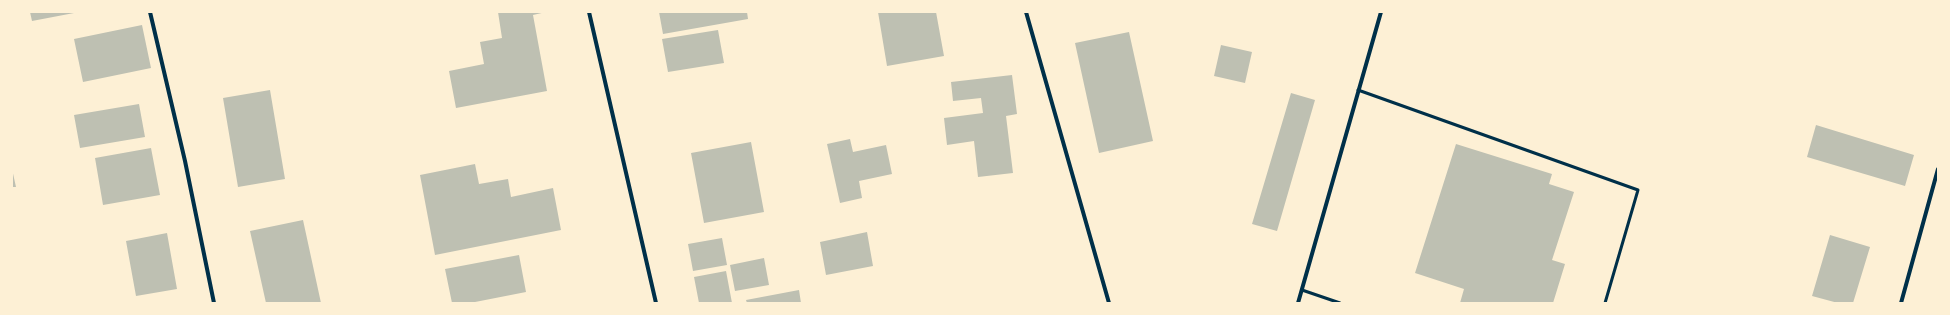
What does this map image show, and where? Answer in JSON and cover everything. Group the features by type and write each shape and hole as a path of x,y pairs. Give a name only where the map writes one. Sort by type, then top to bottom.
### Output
{"street":[{"path":"150,12 185,162 214,303"},
{"path":"589,12 656,303"},
{"path":"1026,12 1110,303"},
{"path":"1298,303 1380,12"},
{"path":"1901,303 1938,169"}],"lane":[{"path":"1358,90 1638,190 1605,303"},
{"path":"1302,290 1340,303"}],"building":[{"path":"30,12 74,12 74,13 32,21"},
{"path":"498,12 546,12 533,15 547,91 456,108 449,71 484,64 480,42 502,38"},
{"path":"659,12 747,12 748,19 663,34"},
{"path":"878,12 936,12 944,56 887,66"},
{"path":"142,25 151,68 83,82 74,39"},
{"path":"718,30 724,63 668,72 662,39"},
{"path":"1129,32 1153,141 1099,153 1075,43"},
{"path":"1221,45 1252,52 1245,83 1214,76"},
{"path":"1012,75 1017,114 1006,116 1013,173 978,177 974,141 947,145 944,118 983,113 981,98 953,101 951,82"},
{"path":"270,90 285,179 238,187 223,98"},
{"path":"1291,93 1315,100 1277,231 1252,224"},
{"path":"139,104 145,137 80,148 74,115"},
{"path":"1816,125 1914,155 1905,186 1807,157"},
{"path":"850,139 853,152 886,145 892,174 859,181 862,198 840,203 827,144"},
{"path":"751,142 764,212 704,223 691,153"},
{"path":"1456,144 1552,174 1549,184 1574,192 1552,260 1565,264 1553,303 1460,303 1464,289 1415,273"},
{"path":"151,148 160,195 103,205 95,158"},
{"path":"475,164 479,184 508,179 511,197 553,188 561,230 435,255 420,175"},
{"path":"12,169 16,187 12,187"},
{"path":"303,220 321,303 266,303 250,231"},
{"path":"867,232 873,266 826,275 820,242"},
{"path":"167,233 177,289 136,296 126,241"},
{"path":"1830,235 1870,247 1853,303 1838,303 1812,296"},
{"path":"722,238 727,265 693,271 688,244"},
{"path":"519,255 526,292 470,303 452,303 445,269"},
{"path":"764,258 769,285 735,291 730,265"},
{"path":"726,271 732,303 699,303 694,277"},
{"path":"799,290 801,303 747,303 746,300"}]}
